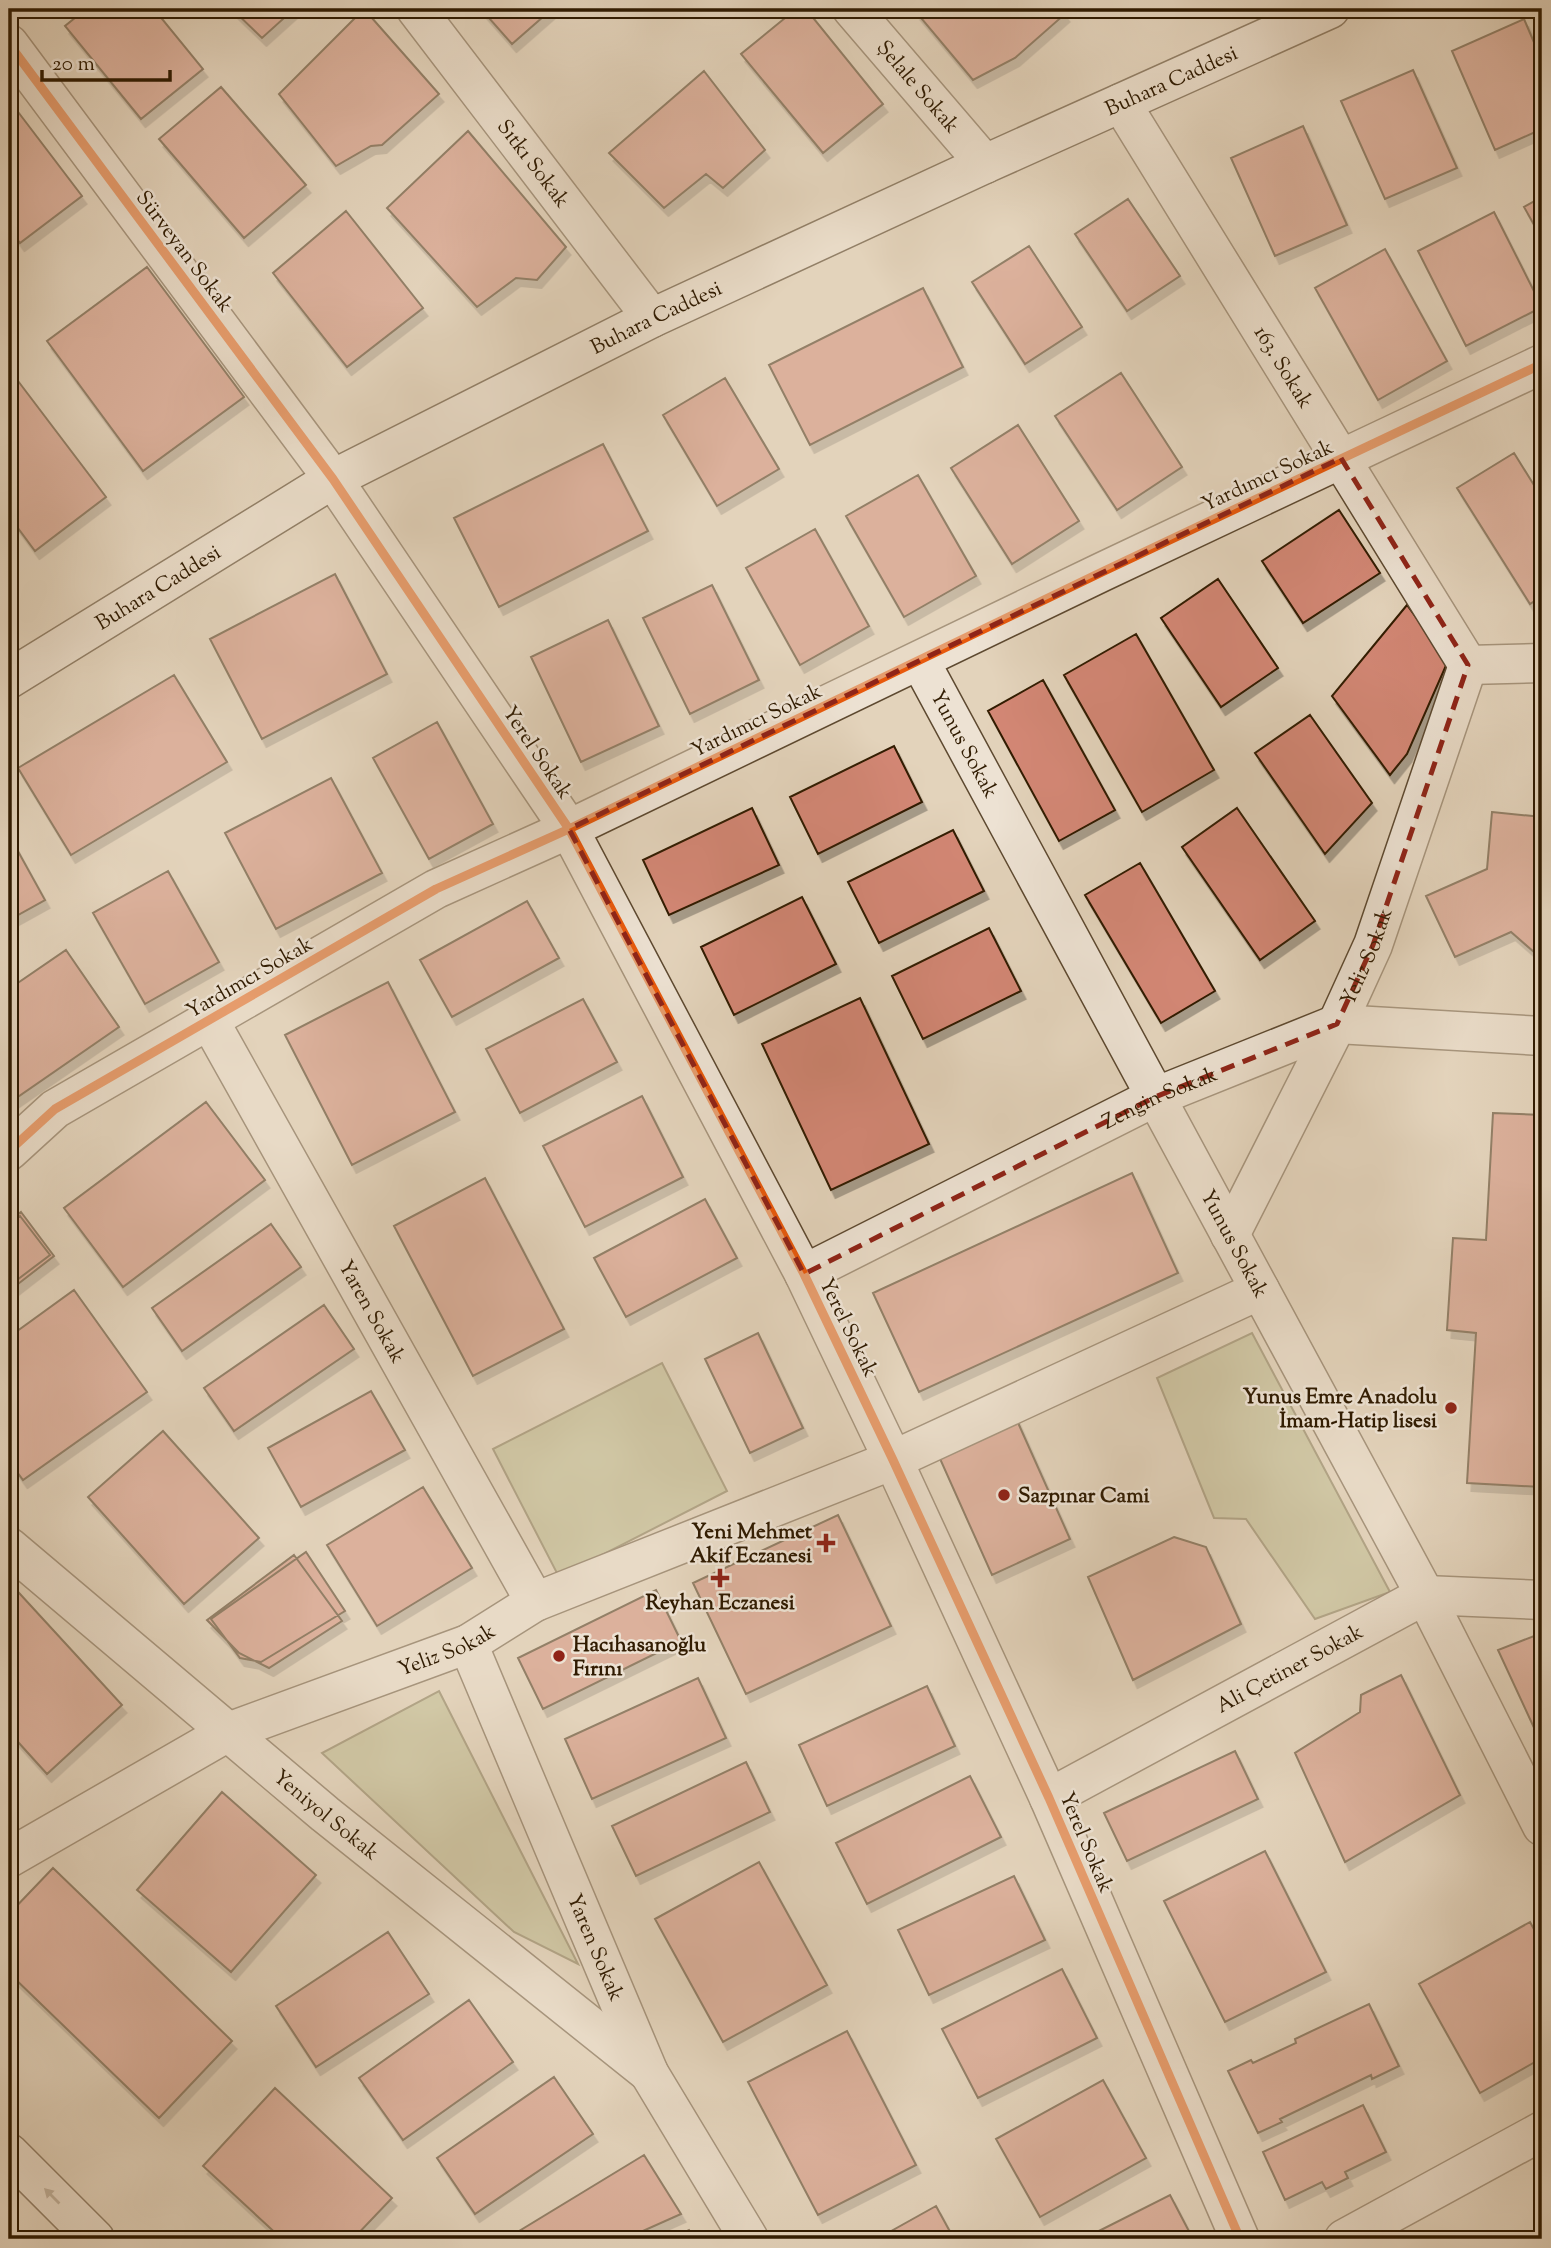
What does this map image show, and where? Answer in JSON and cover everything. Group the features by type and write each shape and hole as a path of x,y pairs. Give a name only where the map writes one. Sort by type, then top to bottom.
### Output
{"street":[{"name":"Sıtkı Sokak","path":"416,9 652,318"},
{"name":"Şelale Sokak","path":"852,9 985,164"},
{"name":"Buhara Caddesi","path":"9,679 333,479 652,318 1121,103 1308,13"},
{"name":"Sürveyan Sokak","path":"9,44 333,479"},
{"name":"163. Sokak","path":"1121,103 1468,665"},
{"name":"Yardımcı Sokak","path":"9,1151 55,1109 436,889 569,829 1542,364"},
{"name":"Yerel Sokak","path":"333,479 569,829 804,1274 1049,1798 1240,2239"},
{"name":"Yunus Sokak","path":"920,661 1425,1595 1542,1826"},
{"path":"1468,665 1542,663"},
{"name":"Yeliz Sokak","path":"1230,1235 1337,1024 1373,945 1468,665"},
{"name":"Yaren Sokak","path":"209,1020 535,1602"},
{"name":"Zengin Sokak","path":"804,1274 1154,1097 1337,1024 1542,1036"},
{"name":"Yeliz Sokak","path":"9,1858 228,1732 468,1644 535,1602 893,1460 1259,1290"},
{"name":"Yeniyol Sokak","path":"9,1547 325,1814 649,2073"},
{"path":"1425,1595 1542,1600"},
{"name":"Ali Çetiner Sokak","path":"1049,1798 1425,1595"},
{"name":"Yaren Sokak","path":"468,1644 649,2073 749,2239"},
{"path":"1344,2239 1542,2131"},
{"path":"9,2153 95,2239"}],"highlighted area":[{"path":"1341,458 1468,665 1373,945 1337,1024 1155,1097 804,1274 569,829"}],"green space":[{"path":"1252,1333 1390,1592 1315,1619 1246,1519 1214,1518 1157,1378"},
{"path":"662,1363 727,1491 559,1577 493,1449"},
{"path":"439,1691 578,1964 514,1932 322,1753"}],"building":[{"path":"86,9 154,9 203,69 141,119 65,26"},
{"path":"232,9 294,9 262,38"},
{"path":"364,9 439,94 382,145 371,146 336,166 279,94"},
{"path":"481,9 552,9 512,44"},
{"path":"796,9 806,9 883,104 823,153 741,54"},
{"path":"920,9 1061,9 1065,14 1015,58 973,80 916,12"},
{"path":"1524,19 1542,61 1542,129 1495,150 1452,51"},
{"path":"1413,70 1457,168 1385,199 1341,101"},
{"path":"704,71 765,150 723,188 706,174 664,208 609,153"},
{"path":"221,87 306,185 244,238 159,139"},
{"path":"9,100 82,196 20,243 9,228"},
{"path":"1303,126 1347,225 1275,256 1231,158"},
{"path":"468,131 566,247 537,280 516,278 477,307 387,208"},
{"path":"1542,197 1542,239 1524,207"},
{"path":"1128,199 1180,276 1127,311 1075,234"},
{"path":"346,211 423,308 347,367 273,273"},
{"path":"1494,212 1542,307 1466,346 1418,251"},
{"path":"1029,246 1082,327 1025,364 972,282"},
{"path":"1385,249 1447,361 1378,400 1315,288"},
{"path":"147,267 244,397 143,471 47,341"},
{"path":"923,288 963,367 810,445 769,365"},
{"path":"1121,373 1182,467 1117,510 1055,416"},
{"path":"15,377 106,497 35,551 9,516 9,382"},
{"path":"725,378 779,469 717,506 663,415"},
{"path":"1018,425 1079,521 1012,564 951,468"},
{"path":"603,444 648,531 499,607 454,518"},
{"path":"1514,453 1542,498 1542,596 1530,604 1457,488"},
{"path":"918,475 976,576 904,617 846,516"},
{"path":"1339,510 1380,573 1303,623 1262,561"},
{"path":"815,529 869,626 800,665 746,568"},
{"path":"335,574 387,674 262,739 210,639"},
{"path":"1218,579 1278,668 1221,707 1161,618"},
{"path":"712,585 759,680 690,714 643,618"},
{"path":"1407,605 1448,661 1407,754 1390,775 1332,696"},
{"path":"608,620 659,726 581,762 531,657"},
{"path":"1136,634 1214,770 1142,812 1064,675"},
{"path":"174,675 227,762 71,855 18,768"},
{"path":"1043,680 1115,810 1059,841 988,711"},
{"path":"1310,715 1372,803 1325,854 1255,753"},
{"path":"437,722 493,824 429,859 373,758"},
{"path":"894,746 922,802 818,854 790,797"},
{"path":"331,778 382,873 276,929 225,833"},
{"path":"752,808 779,865 669,915 643,860"},
{"path":"1237,808 1315,921 1260,960 1182,847"},
{"path":"1492,812 1542,817 1542,959 1511,932 1455,957 1426,896 1487,869"},
{"path":"953,830 984,891 879,943 848,882"},
{"path":"9,835 45,900 9,920"},
{"path":"1140,863 1215,991 1161,1023 1085,895"},
{"path":"168,871 219,962 145,1004 93,913"},
{"path":"802,897 836,964 734,1015 701,947"},
{"path":"527,901 559,958 452,1017 420,960"},
{"path":"989,928 1021,991 923,1039 892,976"},
{"path":"66,950 119,1027 9,1103 9,989"},
{"path":"388,982 455,1112 352,1165 285,1035"},
{"path":"860,998 929,1144 831,1190 762,1044"},
{"path":"583,999 617,1062 520,1113 486,1049"},
{"path":"642,1096 683,1177 585,1227 543,1146"},
{"path":"206,1102 265,1180 123,1287 64,1208"},
{"path":"1493,1113 1542,1115 1542,1487 1467,1483 1476,1333 1447,1330 1453,1238 1486,1240"},
{"path":"1132,1173 1178,1273 919,1392 873,1293"},
{"path":"485,1178 564,1329 473,1376 394,1226"},
{"path":"705,1199 737,1258 626,1317 594,1258"},
{"path":"21,1212 54,1256 9,1291 9,1221"},
{"path":"20,1216 50,1255 9,1286 9,1225"},
{"path":"271,1224 301,1267 182,1351 152,1308"},
{"path":"74,1290 147,1392 23,1480 9,1461 9,1337"},
{"path":"324,1305 354,1349 234,1431 204,1388"},
{"path":"758,1333 803,1428 750,1453 705,1359"},
{"path":"371,1391 405,1450 301,1507 268,1448"},
{"name":"Sazpınar Cami","path":"1015,1416 1070,1539 992,1575 937,1452"},
{"path":"163,1431 259,1538 184,1604 88,1497"},
{"path":"423,1487 472,1568 377,1626 327,1545"},
{"path":"838,1515 891,1626 746,1694 693,1583"},
{"path":"1174,1537 1206,1547 1241,1624 1133,1680 1088,1577"},
{"path":"306,1552 345,1611 261,1662 240,1658 211,1619"},
{"path":"294,1555 342,1621 269,1668 239,1653 207,1620"},
{"path":"9,1582 122,1705 47,1774 9,1732"},
{"path":"656,1590 681,1641 543,1709 518,1658"},
{"path":"1542,1633 1542,1745 1498,1650"},
{"path":"1401,1675 1460,1795 1345,1862 1295,1753 1360,1712 1361,1695"},
{"path":"698,1678 726,1738 592,1799 565,1739"},
{"path":"927,1686 955,1746 827,1806 799,1745"},
{"path":"1235,1751 1258,1799 1127,1861 1104,1813"},
{"path":"746,1762 770,1812 636,1876 612,1826"},
{"path":"970,1776 1001,1837 867,1904 836,1843"},
{"path":"222,1792 316,1875 231,1972 137,1890"},
{"path":"1265,1851 1326,1972 1225,2022 1164,1901"},
{"path":"759,1862 827,1985 723,2042 655,1919"},
{"path":"53,1868 232,2041 159,2118 9,1973 9,1914"},
{"path":"1014,1876 1045,1940 929,1995 898,1930"},
{"path":"1530,1922 1542,1944 1542,2058 1480,2093 1419,1984"},
{"path":"388,1932 429,1994 316,2067 276,2006"},
{"path":"1062,1969 1097,2038 978,2098 942,2029"},
{"path":"469,2000 513,2062 403,2140 359,2078"},
{"path":"1369,2004 1399,2066 1372,2079 1371,2075 1280,2119 1282,2122 1258,2133 1228,2071 1251,2060 1253,2063 1296,2043 1295,2039"},
{"path":"847,2031 916,2165 818,2215 748,2082"},
{"path":"554,2077 593,2134 475,2214 437,2158"},
{"path":"1103,2080 1146,2158 1040,2217 996,2139"},
{"path":"275,2088 392,2198 353,2239 282,2239 203,2166"},
{"path":"1363,2105 1386,2152 1345,2172 1348,2178 1326,2189 1322,2182 1285,2200 1263,2152"},
{"path":"644,2155 681,2214 625,2239 506,2239"},
{"path":"1170,2195 1193,2239 1083,2239"},
{"path":"936,2206 954,2239 877,2239"},
{"path":"689,2230 694,2239 670,2239"}],"cycle path":[{"path":"9,44 333,479 569,829 804,1274 893,1460 1049,1798 1240,2239"},
{"path":"9,1151 55,1109 436,889 569,829 1542,364"}],"place":[{"name":"Yunus Emre Anadolu İmam-Hatip lisesi","path":"1451,1408"},
{"name":"Sazpınar Cami","path":"1004,1495"},
{"name":"Yeni Mehmet Akif Eczanesi","path":"826,1543"},
{"name":"Reyhan Eczanesi","path":"720,1578"},
{"name":"Hacıhasanoğlu Fırını","path":"559,1656"}]}
